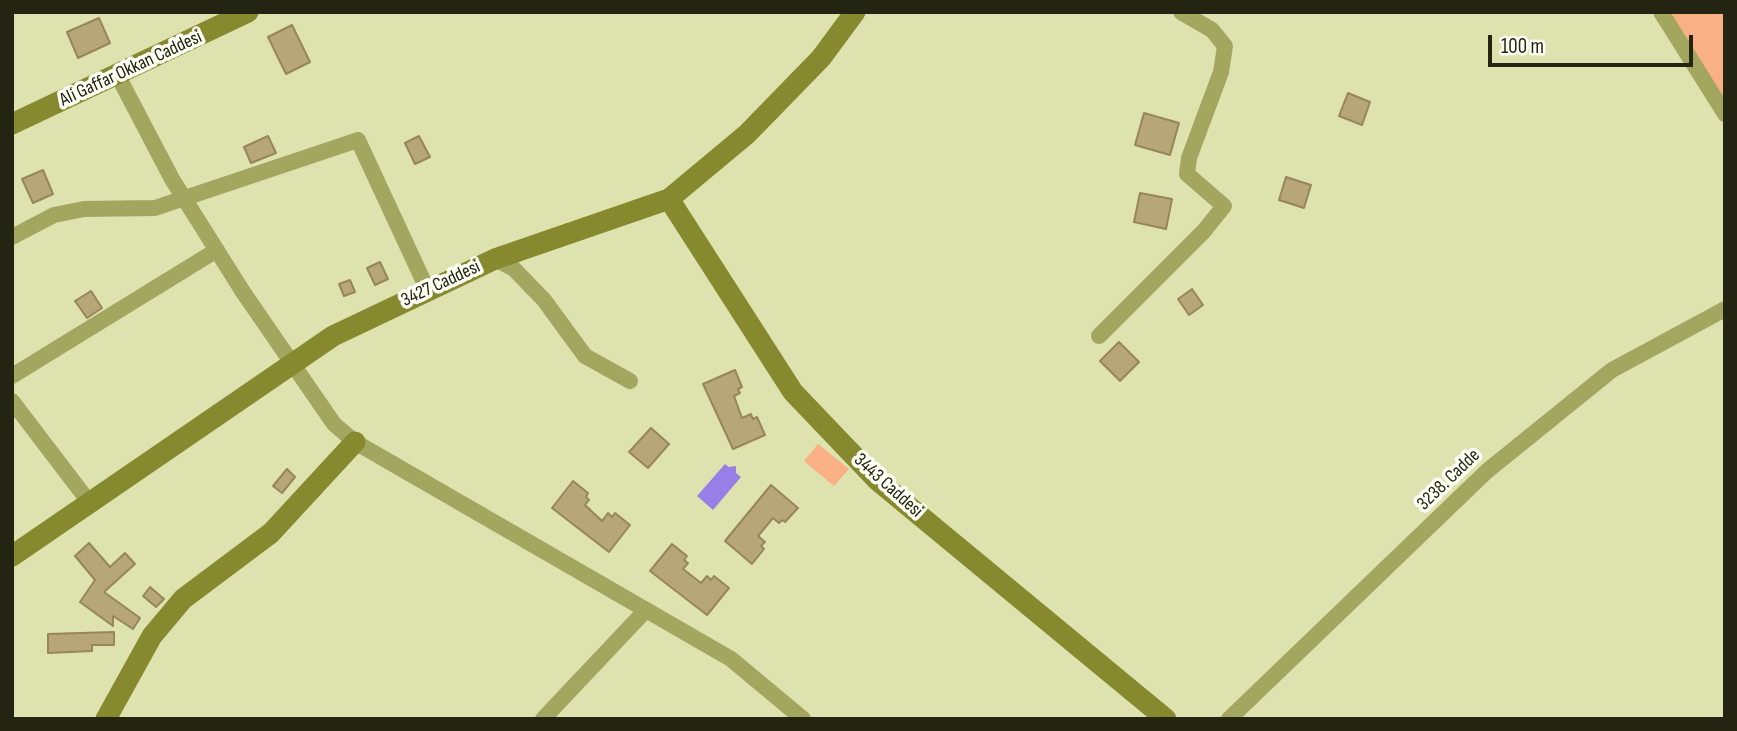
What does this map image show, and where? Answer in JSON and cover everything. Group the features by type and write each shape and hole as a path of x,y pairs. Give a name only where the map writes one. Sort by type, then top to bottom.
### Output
{"street":[{"name":"Ali Gaffar Okkan Caddesi","path":"12,124 248,12"},
{"name":"3427 Caddesi","path":"12,556 333,336 495,259 669,199 747,134 821,58 855,12"},
{"path":"1099,336 1153,279 1204,231 1224,206 1187,174 1189,158 1221,72 1225,46 1212,30 1181,12"},
{"path":"1661,12 1725,114"},
{"path":"118,76 184,198 334,424 355,442 731,659 803,719"},
{"path":"12,237 54,215 84,209 155,208 358,140 428,291"},
{"name":"3443 Caddesi","path":"669,199 785,380 802,402 878,481 1166,719"},
{"path":"12,376 217,250"},
{"path":"495,259 514,269 544,300 585,356 630,381"},
{"name":"3238. Cadde","path":"1229,719 1487,471 1612,370 1725,309"},
{"path":"12,401 89,502"},
{"path":"106,719 152,636 183,599 271,533 355,442"},
{"path":"543,719 646,610"}],"shaded area":[{"path":"1668,12 1725,12 1725,103"},
{"path":"818,444 849,469 834,486 804,461"},
{"path":"725,464 729,467 736,466 736,473 741,477 713,510 697,496"}],"building":[{"path":"99,18 110,43 78,58 67,32"},
{"path":"292,25 310,62 286,74 268,37"},
{"path":"1348,93 1370,102 1362,125 1339,116"},
{"path":"1144,113 1179,123 1170,155 1135,145"},
{"path":"268,136 276,153 251,163 244,147"},
{"path":"419,136 430,157 415,164 405,143"},
{"path":"43,170 53,194 33,203 22,179"},
{"path":"1286,177 1311,185 1304,208 1279,200"},
{"path":"1140,193 1172,199 1166,229 1134,222"},
{"path":"380,262 388,279 375,285 367,268"},
{"path":"350,280 355,292 344,296 339,284"},
{"path":"1192,289 1203,305 1189,315 1178,299"},
{"path":"91,291 102,308 87,318 75,301"},
{"path":"1119,342 1139,362 1120,381 1100,361"},
{"path":"735,370 742,387 738,389 740,393 734,396 742,418 751,414 753,419 757,417 765,435 733,449 703,384"},
{"path":"651,428 669,444 648,468 629,452"},
{"path":"287,469 295,477 282,493 273,486"},
{"path":"573,481 588,493 586,497 589,500 585,505 602,521 608,513 612,517 615,513 630,525 609,552 552,508"},
{"path":"771,485 798,508 785,522 782,520 779,523 773,518 758,536 765,542 761,546 764,549 752,564 725,541"},
{"path":"89,543 110,567 125,553 135,564 104,592 140,618 133,629 113,616 113,626 80,602 95,580 75,556"},
{"path":"672,544 687,556 684,560 688,563 683,569 701,583 707,576 711,580 714,576 729,588 707,615 650,571"},
{"path":"150,587 164,599 156,607 143,596"},
{"path":"114,632 114,645 92,645 92,651 48,653 48,634"}]}
